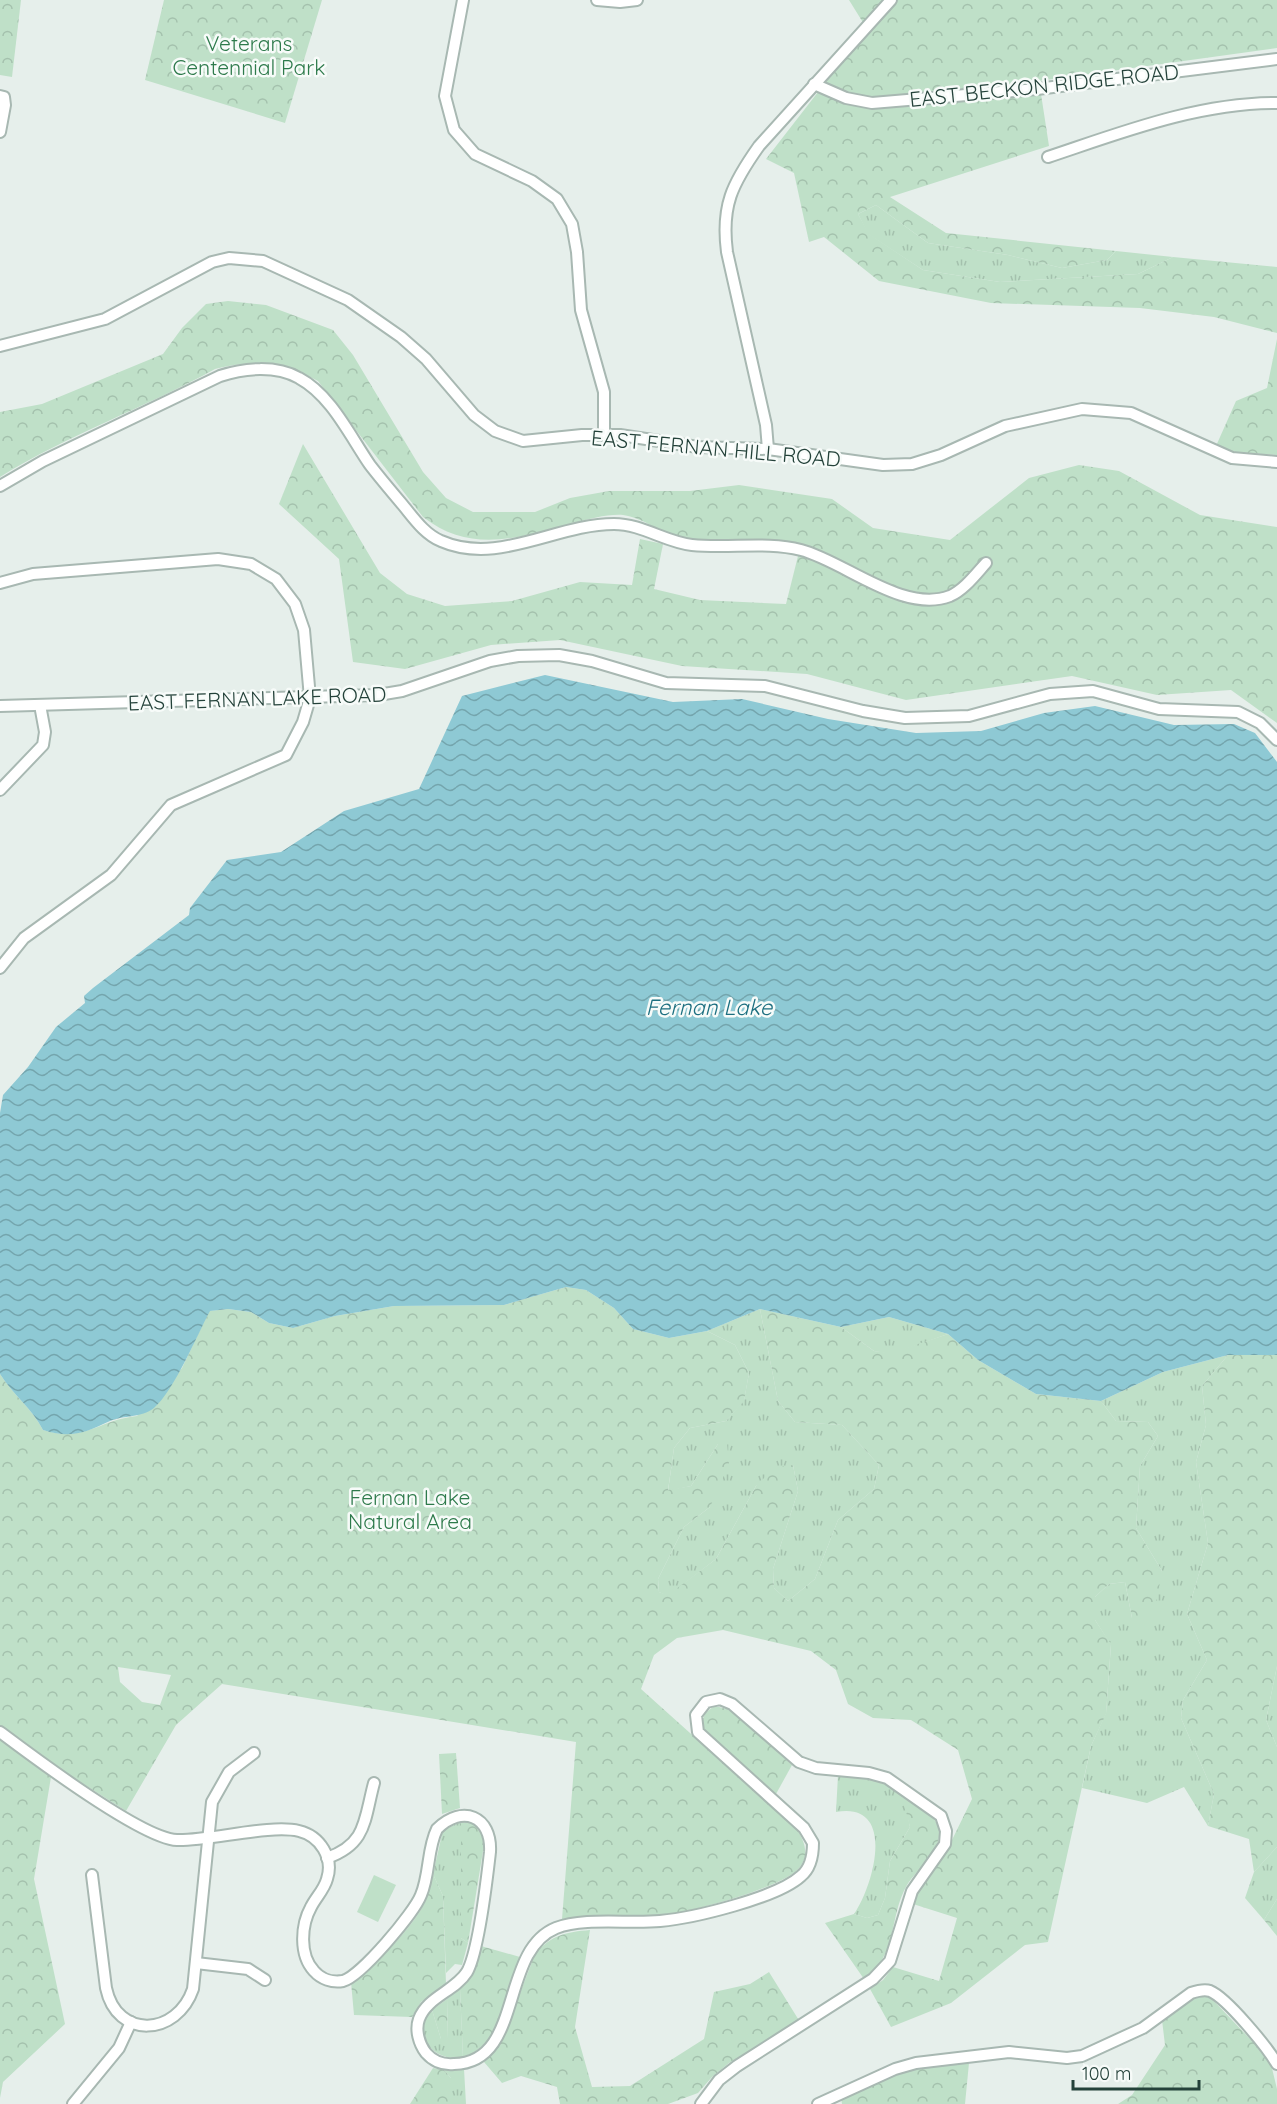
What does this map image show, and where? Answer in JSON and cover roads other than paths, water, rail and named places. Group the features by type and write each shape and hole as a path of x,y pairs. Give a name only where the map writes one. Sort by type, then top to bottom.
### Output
{"street":[{"path":"463,0 445,96 454,130 475,154 532,181 556,200 572,224 577,252 580,310 604,392 604,434"},
{"path":"597,0 637,0"},
{"path":"768,449 766,425 724,226 728,199 741,172 759,146 891,0"},
{"name":"EAST BECKON RIDGE ROAD","path":"814,84 846,98 872,103 1036,89 1277,59"},
{"path":"0,96 4,97 5,105 0,132"},
{"name":"EAST BECKON RIDGE ROAD","path":"1048,157 1181,114 1244,103 1277,103"},
{"name":"EAST FERNAN HILL ROAD","path":"0,346 105,319 132,307 212,262 229,258 250,259 279,267 348,300 401,337 426,359 474,415 495,431 523,441 604,434 638,436 698,447 768,449 883,465 912,464 941,455 1005,426 1082,409 1131,413 1232,458 1277,462"},
{"path":"0,486 43,461 219,376 248,369 276,370 290,374 310,385 339,418 372,467 430,535 464,548 496,548 528,543 569,530 599,525 626,525 691,545 803,550 873,584 919,598 933,599 949,596 957,591 986,563"},
{"path":"0,583 33,574 218,559 251,564 276,579 299,614 304,630 310,698 303,722 286,755 171,805 111,874 24,938 0,968"},
{"name":"EAST FERNAN LAKE ROAD","path":"0,706 391,694 490,661 518,656 559,655 592,661 666,683 765,686 863,711 905,718 969,716 1050,694 1093,692 1159,709 1238,712 1260,723 1277,740"},
{"path":"0,790 44,745 45,732 40,705"},
{"path":"0,1732 48,1768 152,1834 176,1840 291,1829 315,1838 327,1858 329,1874 311,1906 305,1924 305,1952 312,1969 325,1979 341,1981 356,1974 417,1904 425,1882 437,1828 447,1819 460,1815 472,1817 484,1826 490,1842 490,1852 470,1964 459,1982 432,2002 418,2022 419,2039 427,2054 441,2063 461,2064 485,2053 498,2038 528,1953 547,1933 571,1925 657,1922 703,1914 792,1883 807,1869 813,1843 804,1828 698,1732 696,1715 706,1702 720,1699 732,1704 799,1762 816,1768 877,1774 907,1790 940,1816 946,1831 945,1844 912,1891 890,1961 873,1979 737,2066 719,2080 701,2104"},
{"path":"92,1875 107,1995 115,2010 130,2022 152,2025 168,2021 178,2014 189,2000 196,1963 209,1816 218,1788 237,1764 254,1753"},
{"path":"327,1858 345,1851 356,1842 374,1783"},
{"path":"196,1963 248,1969 265,1980"},
{"path":"818,2104 894,2069 916,2063 1009,2052 1066,2058 1082,2056 1143,2028 1191,1993 1199,1990 1213,1993 1234,2012 1269,2050 1277,2064"},
{"path":"73,2104 119,2048 130,2022"}],"water":[{"name":"Fernan Lake","path":"545,675 673,702 742,699 828,719 916,733 981,731 1044,713 1095,706 1174,725 1234,724 1255,733 1277,762 1277,1355 1228,1355 1163,1372 1101,1401 1036,1394 978,1360 948,1334 889,1317 841,1327 760,1309 707,1331 669,1338 633,1329 614,1308 586,1290 566,1287 504,1305 394,1306 335,1316 293,1328 269,1323 251,1312 228,1309 210,1311 177,1376 162,1400 154,1408 77,1433 62,1434 43,1430 0,1374 0,1113 3,1095 28,1067 56,1027 85,1003 84,996 189,915 190,908 227,860 281,852 344,811 419,789 462,696"}],"park label":[{"name":"Veterans Centennial Park","path":"249,55"},
{"name":"Fernan Lake Natural Area","path":"410,1509"}]}
